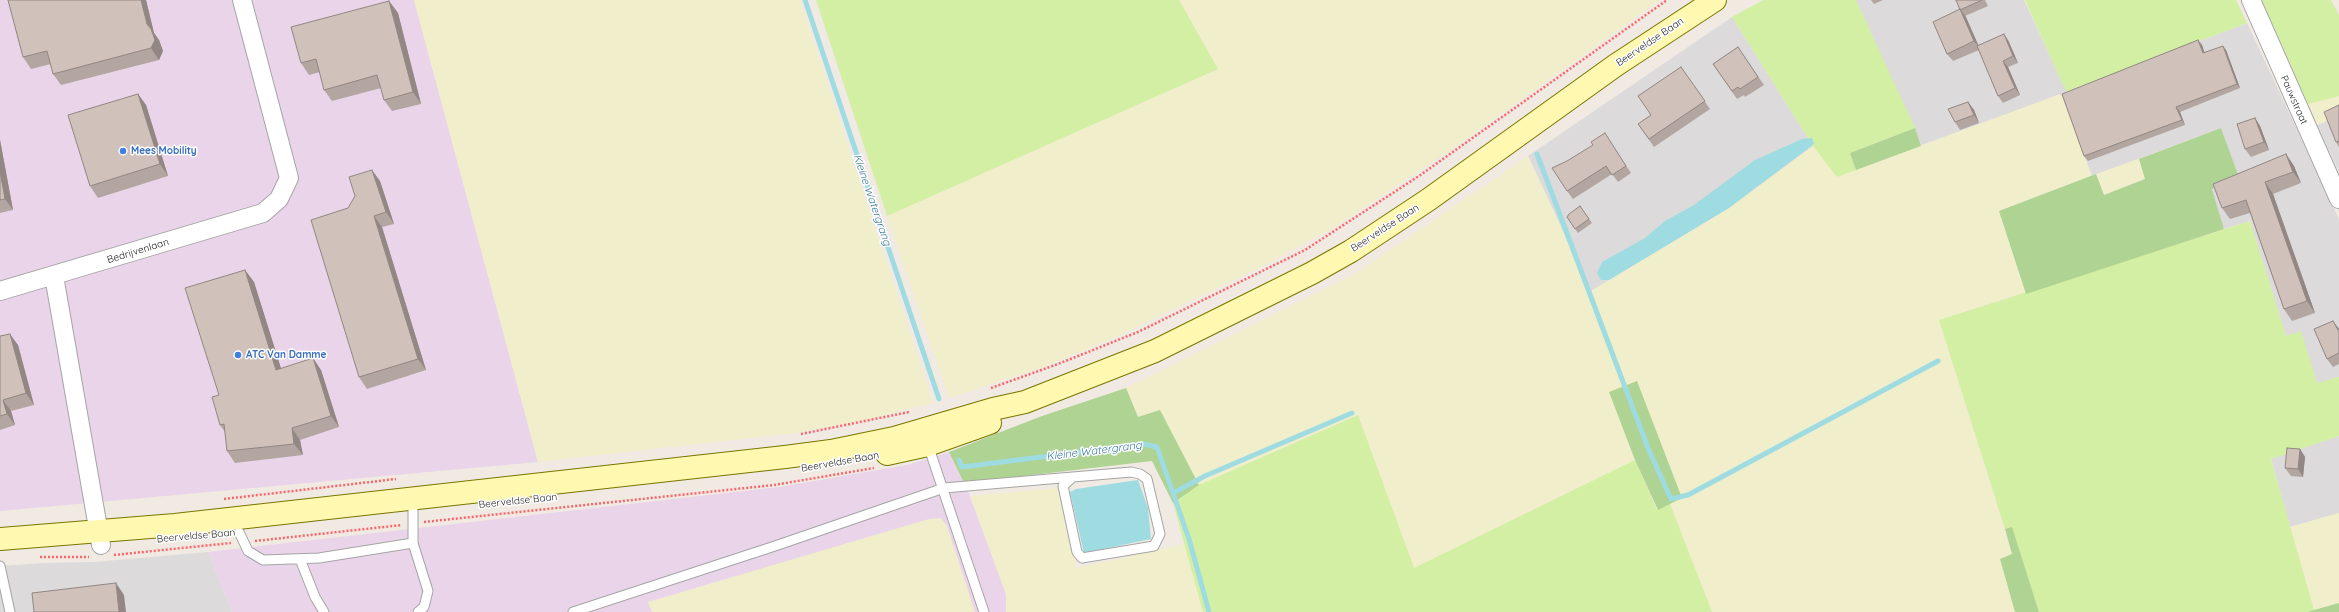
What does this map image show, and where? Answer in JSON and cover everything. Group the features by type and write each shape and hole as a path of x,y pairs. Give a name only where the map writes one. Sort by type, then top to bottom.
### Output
{"main road":[{"name":"Beerveldse Baan","path":"0,553 241,537 831,451 1025,402 1155,351 1312,273 1351,251 1428,200 1616,65 1715,0"},
{"name":"Beerveldse Baan","path":"0,539 100,547 175,524 412,512"}],"street":[{"name":"Bedrijvenlaan","path":"0,291 263,213 279,198 289,178 242,0"},
{"name":"Pauwstraat","path":"2251,0 2339,199"},
{"path":"54,276 100,547"}],"lane":[{"path":"919,429 944,488 984,612"},
{"path":"573,612 768,549 944,488 1131,472 1140,474 1147,479 1160,534 1154,546 1082,558 1077,552 1063,486 1073,477"},
{"path":"412,512 413,543 428,591 424,610"},
{"path":"241,537 248,552 263,560 300,559 413,543"},
{"path":"300,559 315,598 324,612"},
{"path":"0,566 10,612"}],"path":[{"path":"985,390 1058,364 1138,332 1305,250 1419,176 1667,0"},
{"path":"795,435 919,429"},
{"path":"34,557 100,547 241,537 412,512 774,485 875,468"},
{"path":"221,500 231,497 403,479"}],"shaded area":[{"path":"0,0 414,0 538,462 0,511"},
{"path":"414,0 800,0 933,403 865,420 796,433 538,462"},
{"path":"1179,0 1660,0 1455,147 1330,230 1259,268 1118,336 1049,365 949,398 887,216 1218,69"},
{"path":"1856,0 2024,0 2067,92 2247,23 2339,219 2339,377 2317,384 2301,332 2286,336 2250,221 2224,229 2212,189 2240,180 2221,128 2092,176 2060,94 1921,146"},
{"path":"1732,17 1813,146 1729,208 1591,291 1528,156"},
{"path":"2061,94 2092,176 1999,211 2026,294 2020,294 1939,320 2012,554 2000,559 2015,612 1712,612 1670,504 1681,498 1609,392 1635,460 1413,569 1358,415 1199,485 1160,410 1138,417 1126,388 1353,275 1528,156 1591,291 1729,208 1813,146 1837,176"},
{"path":"2339,96 2339,116 2317,125 2308,104"},
{"path":"2339,116 2339,172 2317,125"},
{"path":"2139,159 2145,178 2104,196 2096,174"},
{"path":"2339,436 2339,513 2290,527 2271,458"},
{"path":"949,452 970,496 1006,594 1006,612 232,612 208,552 779,487 907,465"},
{"path":"1058,488 1077,568 1185,544 1203,612 1006,612 1006,594 970,496"},
{"path":"2339,513 2339,603 2314,610 2290,527"},
{"path":"941,518 947,526 975,612 652,612 648,602 929,519"},
{"path":"208,552 232,612 0,612 0,566 94,562"}],"green space":[{"path":"816,0 1179,0 1218,69 887,216"},
{"path":"1763,0 1856,0 1915,128 1850,153 1856,170 1837,177 1813,146 1732,17"},
{"path":"2025,0 2236,0 2247,23 2066,92"},
{"path":"2262,0 2331,0 2339,15 2339,96 2308,104"},
{"path":"1915,128 1921,146 1856,170 1850,153"},
{"path":"2221,128 2240,180 2212,189 2224,229 2026,294 1999,211 2096,174 2104,195 2145,179 2139,159"},
{"path":"2250,221 2286,336 2301,331 2317,383 2339,377 2339,436 2271,459 2314,610 2307,612 2039,612 2012,528 2005,529 1939,320"},
{"path":"1637,381 1682,498 1658,510 1635,460 1609,392"},
{"path":"1126,388 1138,417 1160,410 1199,485 1173,503 1152,461 964,483 949,452 1042,416"},
{"path":"1358,415 1414,568 1635,460 1657,510 1670,504 1712,612 1203,612 1173,503 1199,485"},
{"path":"2012,527 2039,612 2015,612 2000,559 2012,554 2005,529"},
{"path":"2339,603 2339,612 2307,612 2314,610"}],"water":[{"path":"1812,138 1814,144 1729,208 1609,280 1601,280 1597,273 1602,262 1645,238 1665,221 1694,205 1755,160 1802,139"},
{"path":"1138,480 1148,508 1151,539 1084,553 1070,492 1076,489"}],"building":[{"path":"8,0 141,0 147,24 151,29 155,40 151,48 53,74 47,51 23,57"},
{"path":"1956,0 1982,0 1960,10"},
{"path":"389,1 413,92 384,100 377,75 324,90 316,59 301,63 291,27"},
{"path":"1960,9 1974,41 1947,54 1933,22"},
{"path":"2004,34 2013,56 2003,61 2015,88 1998,96 1977,46"},
{"path":"2198,40 2203,53 2223,46 2237,84 2176,107 2182,120 2084,156 2062,94"},
{"path":"1738,47 1758,77 1740,89 1738,87 1732,91 1713,64"},
{"path":"1681,67 1705,101 1649,139 1638,124 1651,115 1638,96"},
{"path":"138,94 160,164 90,186 68,115"},
{"path":"1968,102 1974,115 1955,122 1948,109"},
{"path":"2339,105 2339,141 2336,142 2324,112"},
{"path":"2255,118 2264,142 2245,149 2237,124"},
{"path":"1605,133 1626,166 1612,175 1606,166 1567,191 1552,168 1567,161 1593,145 1591,142"},
{"path":"2286,154 2293,172 2265,182 2307,301 2284,309 2246,200 2222,208 2213,184"},
{"path":"372,170 386,212 374,216 418,359 359,377 311,220 348,208 355,196 349,177"},
{"path":"0,171 5,199 0,200"},
{"path":"1580,206 1589,219 1575,229 1567,217"},
{"path":"245,270 276,370 313,358 331,416 292,428 294,444 227,451 224,424 220,425 212,397 219,395 185,288"},
{"path":"2333,321 2339,330 2339,353 2327,359 2314,329"},
{"path":"10,334 26,393 3,400 7,414 0,416 0,336"},
{"path":"2287,448 2300,449 2298,469 2285,468"},
{"path":"116,583 119,612 34,612 32,593"}],"waterway":[{"name":"Kleine Watergrang","path":"805,0 939,399"},
{"path":"1537,154 1648,448 1671,499 1688,495 1938,361"},
{"path":"1173,493 1205,476 1352,413"},
{"name":"Kleine Watergrang","path":"959,460 962,467 1144,444 1157,447 1189,539 1209,612"}],"place":[{"name":"Mees Mobility","path":"123,151"},
{"name":"ATC Van Damme","path":"238,355"}]}
